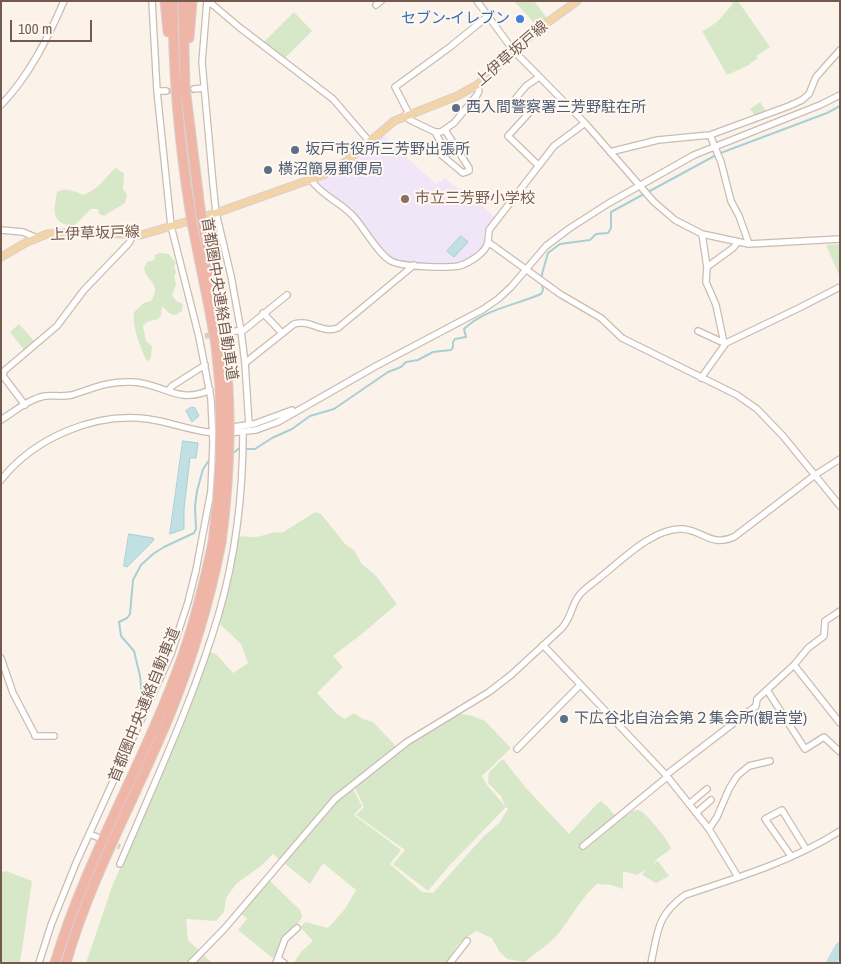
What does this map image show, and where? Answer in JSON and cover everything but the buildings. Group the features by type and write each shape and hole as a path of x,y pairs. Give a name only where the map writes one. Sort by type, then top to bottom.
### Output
{"highway":[{"path":"165,1 177,117"},
{"name":"首都圏中央連絡自動車道","path":"173,1 177,117 181,152 193,228 224,387"},
{"name":"首都圏中央連絡自動車道","path":"66,963 94,884 170,715 191,659 204,620 217,542 224,345 200,208 183,1"},
{"path":"190,88 192,1"},
{"name":"首都圏中央連絡自動車道","path":"56,963 86,880 182,656 217,542"}],"main road":[{"name":"上伊草坂戸線","path":"1,257 47,234 78,232 133,236 216,214 311,180 335,168 394,121 457,96 477,85 513,50 543,25 578,1"}],"street":[{"path":"1,105 27,72 56,21 64,1"},
{"path":"39,963 63,895 89,834 171,654 198,571 211,491 213,431 210,390 202,336 171,226 157,91 152,1"},
{"path":"249,426 241,331 231,276 216,214 202,62 207,1 333,99 369,142"},
{"path":"477,1 513,50 585,123 654,202 675,220 702,234 749,244 840,239"},
{"path":"477,85 479,91 477,95 454,123 439,132 435,132 410,120 395,87 450,47 488,16"},
{"path":"610,152 658,140 710,135 802,100 809,94 820,71 840,50"},
{"path":"538,166 508,136 528,114 516,98 526,86 539,77"},
{"path":"190,88 204,88"},
{"path":"157,91 166,91"},
{"path":"1,480 24,456 49,439 80,427 111,420 134,418 156,420 213,431 243,432 273,424 482,310 504,294 540,252 559,236 585,218 674,165 714,146 820,105 840,95"},
{"path":"311,180 316,188 354,217 388,260 395,263 414,265 458,266 476,257 486,248 489,230 538,166 554,146 585,123"},
{"path":"435,132 444,148 439,153 463,173 466,173 470,168 445,130"},
{"path":"710,135 721,162 732,201 749,244"},
{"path":"1,230 23,232 37,238"},
{"path":"702,234 707,267 707,286 716,305 724,344"},
{"path":"25,405 2,373 57,326 84,290 129,243 133,236"},
{"path":"488,242 560,294 601,318 622,338 737,395 757,409 768,419 840,506"},
{"path":"707,267 733,248 738,242"},
{"path":"245,363 254,358 294,324 303,322 323,330 338,328 414,265"},
{"path":"702,378 724,344 840,287"},
{"path":"229,332 241,331 287,296"},
{"path":"263,313 282,333"},
{"path":"698,331 724,344"},
{"path":"168,391 172,386 205,365"},
{"path":"1,420 25,405 45,396 70,395 91,387 111,383 132,382 145,384 174,394 190,395 210,390"},
{"path":"213,431 249,426 288,412 327,393"},
{"path":"120,864 123,848 173,741 219,613 228,577 239,512 243,432"},
{"path":"191,963 225,928 335,799 407,742 489,692 543,645 569,619 578,596 643,543 671,530 684,529 714,541 725,541 734,537 815,475 840,459"},
{"path":"220,575 228,577"},
{"path":"583,846 666,776 756,706 756,699 794,665 808,648 824,636 825,621 840,611"},
{"path":"543,645 666,776 709,829 738,877"},
{"path":"1,658 14,693 35,736 54,736"},
{"path":"794,665 840,723"},
{"path":"517,749 580,686"},
{"path":"767,690 805,749 824,737 840,752"},
{"path":"709,829 717,818 729,789 737,776 749,766 770,761"},
{"path":"689,804 707,789"},
{"path":"696,813 711,800"},
{"path":"792,856 765,819 782,810 806,849"},
{"path":"651,963 657,931 662,921 671,906 685,896 792,856 840,831"},
{"path":"89,834 97,837"},
{"path":"284,963 277,961 285,939 297,928"},
{"path":"450,963 467,941"}],"shaded area":[{"name":"市立三芳野小学校","path":"384,134 392,144 436,184 445,178 460,190 464,188 494,217 483,234 485,245 474,255 455,265 422,264 390,258 368,231 324,191 319,182 340,171 345,171"}],"green space":[{"path":"514,1 534,1 547,18 537,26"},
{"path":"732,1 738,1 770,47 756,56 758,58 747,66 727,75 702,31 711,26 726,12 733,3"},
{"path":"294,12 312,31 285,58 264,42"},
{"path":"760,102 766,111 755,116 750,109"},
{"path":"115,168 124,173 123,190 127,194 125,203 104,216 99,214 98,209 91,209 74,226 66,225 57,219 55,205 57,192 67,190 83,195 88,193 97,187"},
{"path":"840,244 840,277 826,245"},
{"path":"159,253 169,254 176,263 174,266 176,272 174,277 176,285 172,295 176,301 183,304 182,311 176,315 170,314 162,306 161,315 158,319 147,322 143,326 146,341 152,346 149,361 146,360 137,336 134,312 144,303 151,301 154,295 154,286 144,268 147,262 154,260 155,255"},
{"path":"19,324 35,342 24,350 10,332"},
{"path":"315,512 321,514 346,545 354,550 361,563 377,577 397,604 333,656 343,667 317,693 337,714 345,719 354,713 363,719 373,722 394,744 395,747 392,750 350,783 362,806 354,815 401,850 390,864 422,892 433,893 484,836 499,823 508,809 506,807 449,866 428,891 393,864 405,850 356,815 364,807 354,786 404,747 459,714 470,715 485,721 511,748 482,776 487,785 505,806 501,796 488,783 489,772 503,759 526,788 569,834 601,801 615,816 622,816 638,810 651,821 670,845 671,849 653,864 658,861 669,876 656,883 642,875 647,869 637,875 623,871 623,889 611,885 597,884 554,938 525,962 507,959 499,951 492,938 476,931 459,943 446,963 296,963 295,961 301,952 313,941 300,927 306,922 328,928 345,909 356,890 323,863 310,884 273,854 261,866 236,884 226,898 224,912 216,921 186,919 188,940 212,963 86,963 113,884 181,729 209,652 216,654 233,673 248,663 241,644 220,624 238,537 258,537 275,532 282,533"},
{"path":"6,871 32,881 20,963 1,963 1,872"},
{"path":"269,880 301,911 302,917 275,960 238,930 247,919 240,913"}],"water":[{"path":"461,236 468,242 454,257 447,251"},
{"path":"192,407 195,408 199,416 192,422 186,411"},
{"path":"183,441 198,443 196,458 190,458 184,509 184,529 170,534"},
{"path":"129,534 153,538 154,540 127,567 124,566"}],"waterway":[{"path":"648,192 718,154 827,113 840,106"},
{"path":"542,279 548,253 560,244 590,240 596,234 608,233 611,228 611,212 644,194"},
{"path":"245,449 255,449 272,438 292,429 310,416 334,409 406,362 418,360 433,352 451,350 455,339 466,337 464,329 472,322 491,312 541,294 543,290 542,284"},
{"path":"233,453 241,447"},
{"path":"119,752 139,709 142,696 140,676 134,651 121,636 119,622 130,614 133,580 141,565 164,547 194,533 196,529 195,506 197,491 203,469 210,459"},
{"path":"831,963 840,947"}],"tunnel":[{"path":"166,91 194,89"},
{"path":"205,336 217,334"},
{"path":"110,843 120,847"}],"place":[{"name":"セブン-イレブン","path":"520,19"},
{"name":"西入間警察署三芳野駐在所","path":"456,108"},
{"name":"坂戸市役所三芳野出張所","path":"295,150"},
{"name":"横沼簡易郵便局","path":"268,170"},
{"name":"市立三芳野小学校","path":"405,199"},
{"name":"下広谷北自治会第２集会所(観音堂)","path":"564,719"}]}
